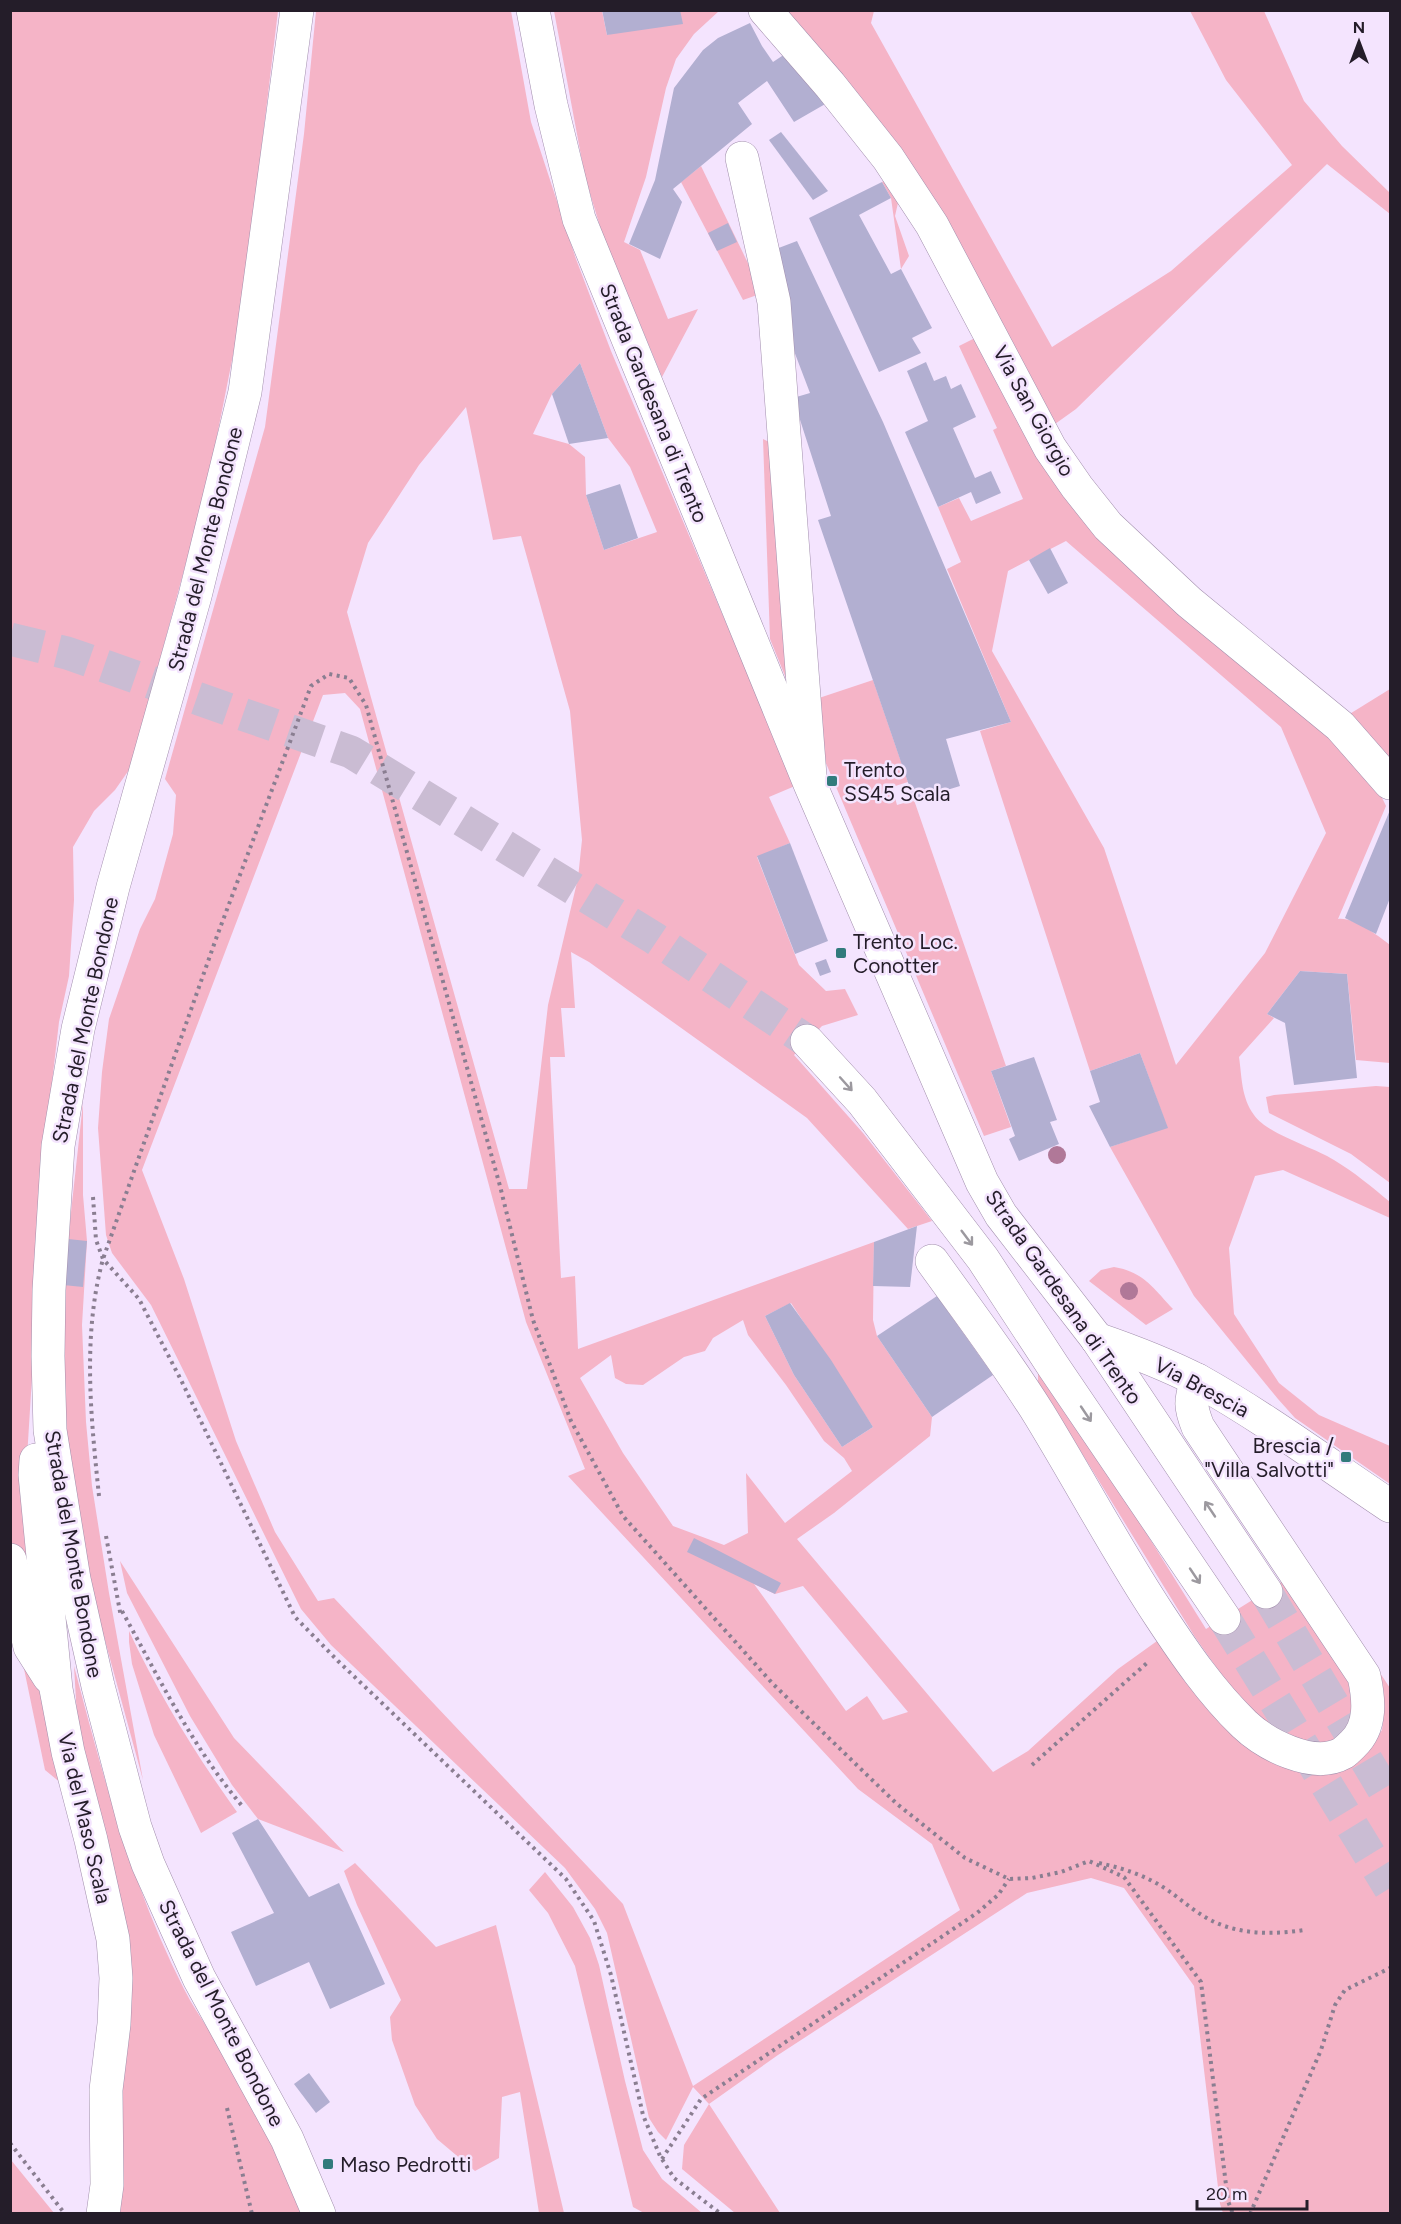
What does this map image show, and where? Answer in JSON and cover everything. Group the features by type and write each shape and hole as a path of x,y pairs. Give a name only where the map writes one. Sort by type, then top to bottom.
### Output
{"main road":[{"name":"Strada del Monte Bondone","path":"297,10 245,392 195,596 113,887 78,1029 58,1146 49,1290 50,1430 74,1579 98,1686 135,1827 148,1864 199,1978 287,2139 319,2214"},
{"name":"Strada Gardesana di Trento","path":"533,10 550,105 579,219 810,784 982,1182 1001,1215 1097,1339 1266,1592"},
{"name":"Via San Giorgio","path":"765,10 830,85 888,158 937,236 1050,448 1108,526 1189,602 1340,726 1390,783"},
{"name":"Strada Gardesana di Trento","path":"742,158 774,302 810,784"},
{"path":"807,1041 862,1101 983,1259 1224,1618"},
{"path":"932,1260 1038,1412 1108,1532 1185,1655 1244,1724 1259,1736 1291,1753 1326,1759 1342,1753 1364,1731 1368,1694 1364,1676 1198,1427 1190,1399 1197,1380"},
{"name":"Via Brescia","path":"1097,1339 1143,1355 1197,1380 1247,1410 1390,1506"},
{"name":"Via del Maso Scala","path":"50,1430 40,1433 36,1447 35,1475 56,1689 68,1752 113,1940 116,1978 114,2024 106,2090 107,2185 103,2214"},
{"path":"10,1560 30,1647 56,1689"}],"path":[{"path":"100,1501 91,1418 91,1323 95,1288 103,1259 217,936 311,686 328,674 349,678 366,705 500,1186 533,1320 577,1432 623,1516 773,1684 897,1804 965,1858 1010,1879 1032,1878 1061,1872 1089,1861 1118,1868 1155,1882 1207,1918 1234,1928 1264,1933 1304,1930"},
{"path":"93,1188 96,1240 103,1259 139,1299 182,1380 296,1617 566,1879 594,1921 611,1975 643,2115 662,2159 674,2178 721,2214"},
{"path":"105,1534 122,1619"},
{"path":"120,1608 190,1734 221,1781 243,1807"},
{"path":"1032,1765 1150,1659 1185,1655"},
{"path":"1089,1861 1124,1877 1202,1982 1228,2201 1233,2214"},
{"path":"662,2159 701,2099 977,1913 999,1895 1010,1879"},
{"path":"1250,2214 1321,2050 1335,2005 1345,1990 1390,1968"},
{"path":"10,2143 65,2214"}],"shaded area":[{"path":"10,11 278,11 242,310 208,481 131,767 115,790 94,811 73,847 74,900 69,976 59,1022 48,1117 27,1458 40,1639 16,1553 10,1543"},
{"path":"316,11 511,11 531,122 576,259 611,351 795,786 769,797 790,843 757,857 799,965 826,991 845,989 858,1015 822,1026 794,1055 863,1133 932,1221 908,1229 807,1118 589,962 571,952 575,1008 561,1008 565,1057 550,1057 561,1278 575,1276 578,1349 874,1242 873,1320 877,1336 932,1417 930,1436 834,1513 797,1539 993,1772 1028,1751 1118,1669 1164,1636 1275,1757 1373,1743 1382,1730 1384,1710 1376,1667 1390,1688 1390,2213 1223,2213 1220,2204 1194,1986 1124,1888 1091,1878 1027,1893 778,2055 709,2104 693,2087 666,2140 649,2118 607,1933 595,1909 565,1868 331,1645 301,1609 151,1305 112,1253 106,1235 98,1128 109,1019 140,929 155,899 173,834 176,795 165,779 265,427 304,134","holes":["580,363 608,438 630,467 657,532 604,550 586,495 585,457 569,444 533,434 552,394","466,407 493,540 521,536 570,711 582,840 578,878 548,1005 527,1189 509,1189 347,612 368,543 419,465","345,693 360,709 526,1322 585,1469 568,1476 858,1789 932,1844 960,1910 693,2086 623,1904 334,1598 318,1601 275,1532 236,1441 184,1279 142,1170 323,695","791,1303 873,1427 842,1447 794,1375 765,1316","743,1320 748,1335 824,1441 844,1458 852,1471 785,1523 746,1473 748,1533 724,1545 673,1526 623,1453 580,1378 611,1355 615,1378 626,1384 643,1385 684,1357 705,1351 713,1338","754,1584 775,1594 803,1586 908,1712 883,1720 867,1696 846,1711"]},
{"path":"554,11 602,11 607,35 680,11 719,11 694,34 676,59 666,88 646,177 624,242 640,250 668,319 698,309 662,377 602,233 585,177"},
{"path":"779,11 874,11 871,23 1052,347 1171,271 1292,165 1226,80 1190,11 1264,11 1304,101 1342,146 1390,193 1390,214 1327,164 1076,409 1055,424"},
{"path":"701,166 759,286 760,294 743,300 681,182"},
{"path":"888,178 900,194 895,216 909,256 901,269 891,198 882,182"},
{"path":"979,336 1028,429 1264,677 1373,779 1386,806 1338,919 1358,924 1390,945 1390,1063 1356,1060 1347,974 1300,971 1267,1014 1274,1018 1239,1057 1247,1101 1260,1122 1279,1134 1325,1155 1356,1175 1390,1202 1390,1218 1283,1170 1255,1176 1229,1248 1234,1314 1279,1383 1319,1415 1390,1446 1390,1484 1295,1418 1278,1399 1194,1296 1110,1147 1167,1127 1140,1053 1090,1071 980,731 1011,722 947,569 961,562 938,507 959,498 971,521 1023,499 993,430 997,428 959,346","holes":["1066,541 1281,727 1326,833 1265,953 1176,1065 1104,848 992,651 1008,571"]},
{"path":"763,439 775,445 794,698 770,639"},
{"path":"873,680 908,782 892,787 897,805 914,800 1006,1066 991,1071 1011,1127 984,1136 817,742 813,700"},
{"path":"1390,689 1390,762 1348,715"},
{"path":"1376,1086 1390,1087 1390,1183 1351,1154 1269,1113 1266,1097 1274,1095"},
{"path":"83,1103 83,1195 87,1241 82,1325 86,1422 92,1486 109,1593 143,1780 94,1600 66,1457 63,1285"},
{"path":"1114,1267 1141,1277 1173,1309 1146,1325 1089,1281 1101,1270"},
{"path":"1038,1373 1120,1491 1206,1629 1283,1581 1352,1687 1352,1719 1343,1738 1333,1743 1302,1742 1262,1719 1228,1684 1195,1637 1038,1382"},
{"path":"120,1561 234,1738 344,1852 258,1819 232,1785 190,1716 127,1593"},
{"path":"129,1631 179,1724 237,1812 201,1833 154,1735 132,1664"},
{"path":"23,1664 47,1684 67,1788 45,1770"},
{"path":"74,1666 120,1831 149,1911 184,1989 243,2088 304,2213 112,2213 120,2104 79,1751"},
{"path":"355,1863 436,1947 496,1925 564,2213 539,2213 520,2092 502,2097 499,2158 475,2171 437,2139 415,2105 392,2040 390,2017 401,2000 357,1905 344,1871"},
{"path":"545,1872 573,1907 590,1938 599,1965 643,2150 662,2179 702,2213 644,2213 633,2207 575,1966 548,1913 529,1890"},
{"path":"709,2104 780,2213 735,2213 682,2169 684,2145"},
{"path":"11,2160 54,2213 12,2213"}],"building":[{"path":"602,10 680,10 683,24 607,35"},
{"path":"750,23 773,62 785,54 827,103 794,122 767,81 738,103 752,124 673,189 682,202 660,259 629,244 655,180 674,88 703,50 718,38"},
{"path":"781,132 828,191 813,200 769,140"},
{"path":"882,182 891,198 859,215 891,274 901,269 932,328 912,338 921,353 879,372 809,218"},
{"path":"728,223 737,242 717,251 708,233"},
{"path":"797,241 883,422 1011,722 946,739 960,786 914,800 818,520 831,516 793,398 810,393 786,330 776,249"},
{"path":"926,362 934,381 946,376 951,389 961,384 976,417 953,428 975,478 991,471 1001,493 976,504 971,492 938,507 905,432 928,421 907,371"},
{"path":"580,363 608,438 569,444 552,394"},
{"path":"620,484 638,538 604,550 586,495"},
{"path":"1050,548 1068,583 1048,594 1029,560"},
{"path":"1390,810 1390,898 1376,934 1345,918"},
{"path":"790,843 828,941 795,954 757,856"},
{"path":"826,959 831,972 820,976 815,963"},
{"path":"1300,971 1347,974 1357,1078 1294,1085 1285,1023 1267,1014"},
{"path":"1140,1053 1168,1128 1110,1147 1089,1106 1100,1102 1090,1071"},
{"path":"1034,1057 1057,1120 1050,1122 1059,1144 1019,1161 1009,1139 1015,1136 991,1071"},
{"path":"917,1226 910,1287 873,1286 874,1242"},
{"path":"68,1239 87,1241 83,1287 63,1285"},
{"path":"937,1296 993,1375 932,1417 877,1336"},
{"path":"790,1303 831,1360 873,1427 842,1447 794,1375 765,1316"},
{"path":"694,1538 781,1583 775,1594 687,1552"},
{"path":"258,1819 309,1897 339,1883 385,1984 330,2009 309,1962 256,1986 231,1932 274,1913 232,1833"},
{"path":"309,2073 330,2102 316,2113 294,2084"}],"tunnel":[{"path":"10,639 67,653 351,752 654,938 807,1041"},
{"path":"1266,1592 1390,1800"},
{"path":"1224,1618 1390,1888"}],"place":[{"name":"Trento SS45 Scala","path":"832,781"},
{"name":"Trento Loc. Conotter","path":"841,953"},
{"name":"Brescia / \"Villa Salvotti\"","path":"1346,1457"},
{"name":"Maso Pedrotti","path":"328,2164"}]}
